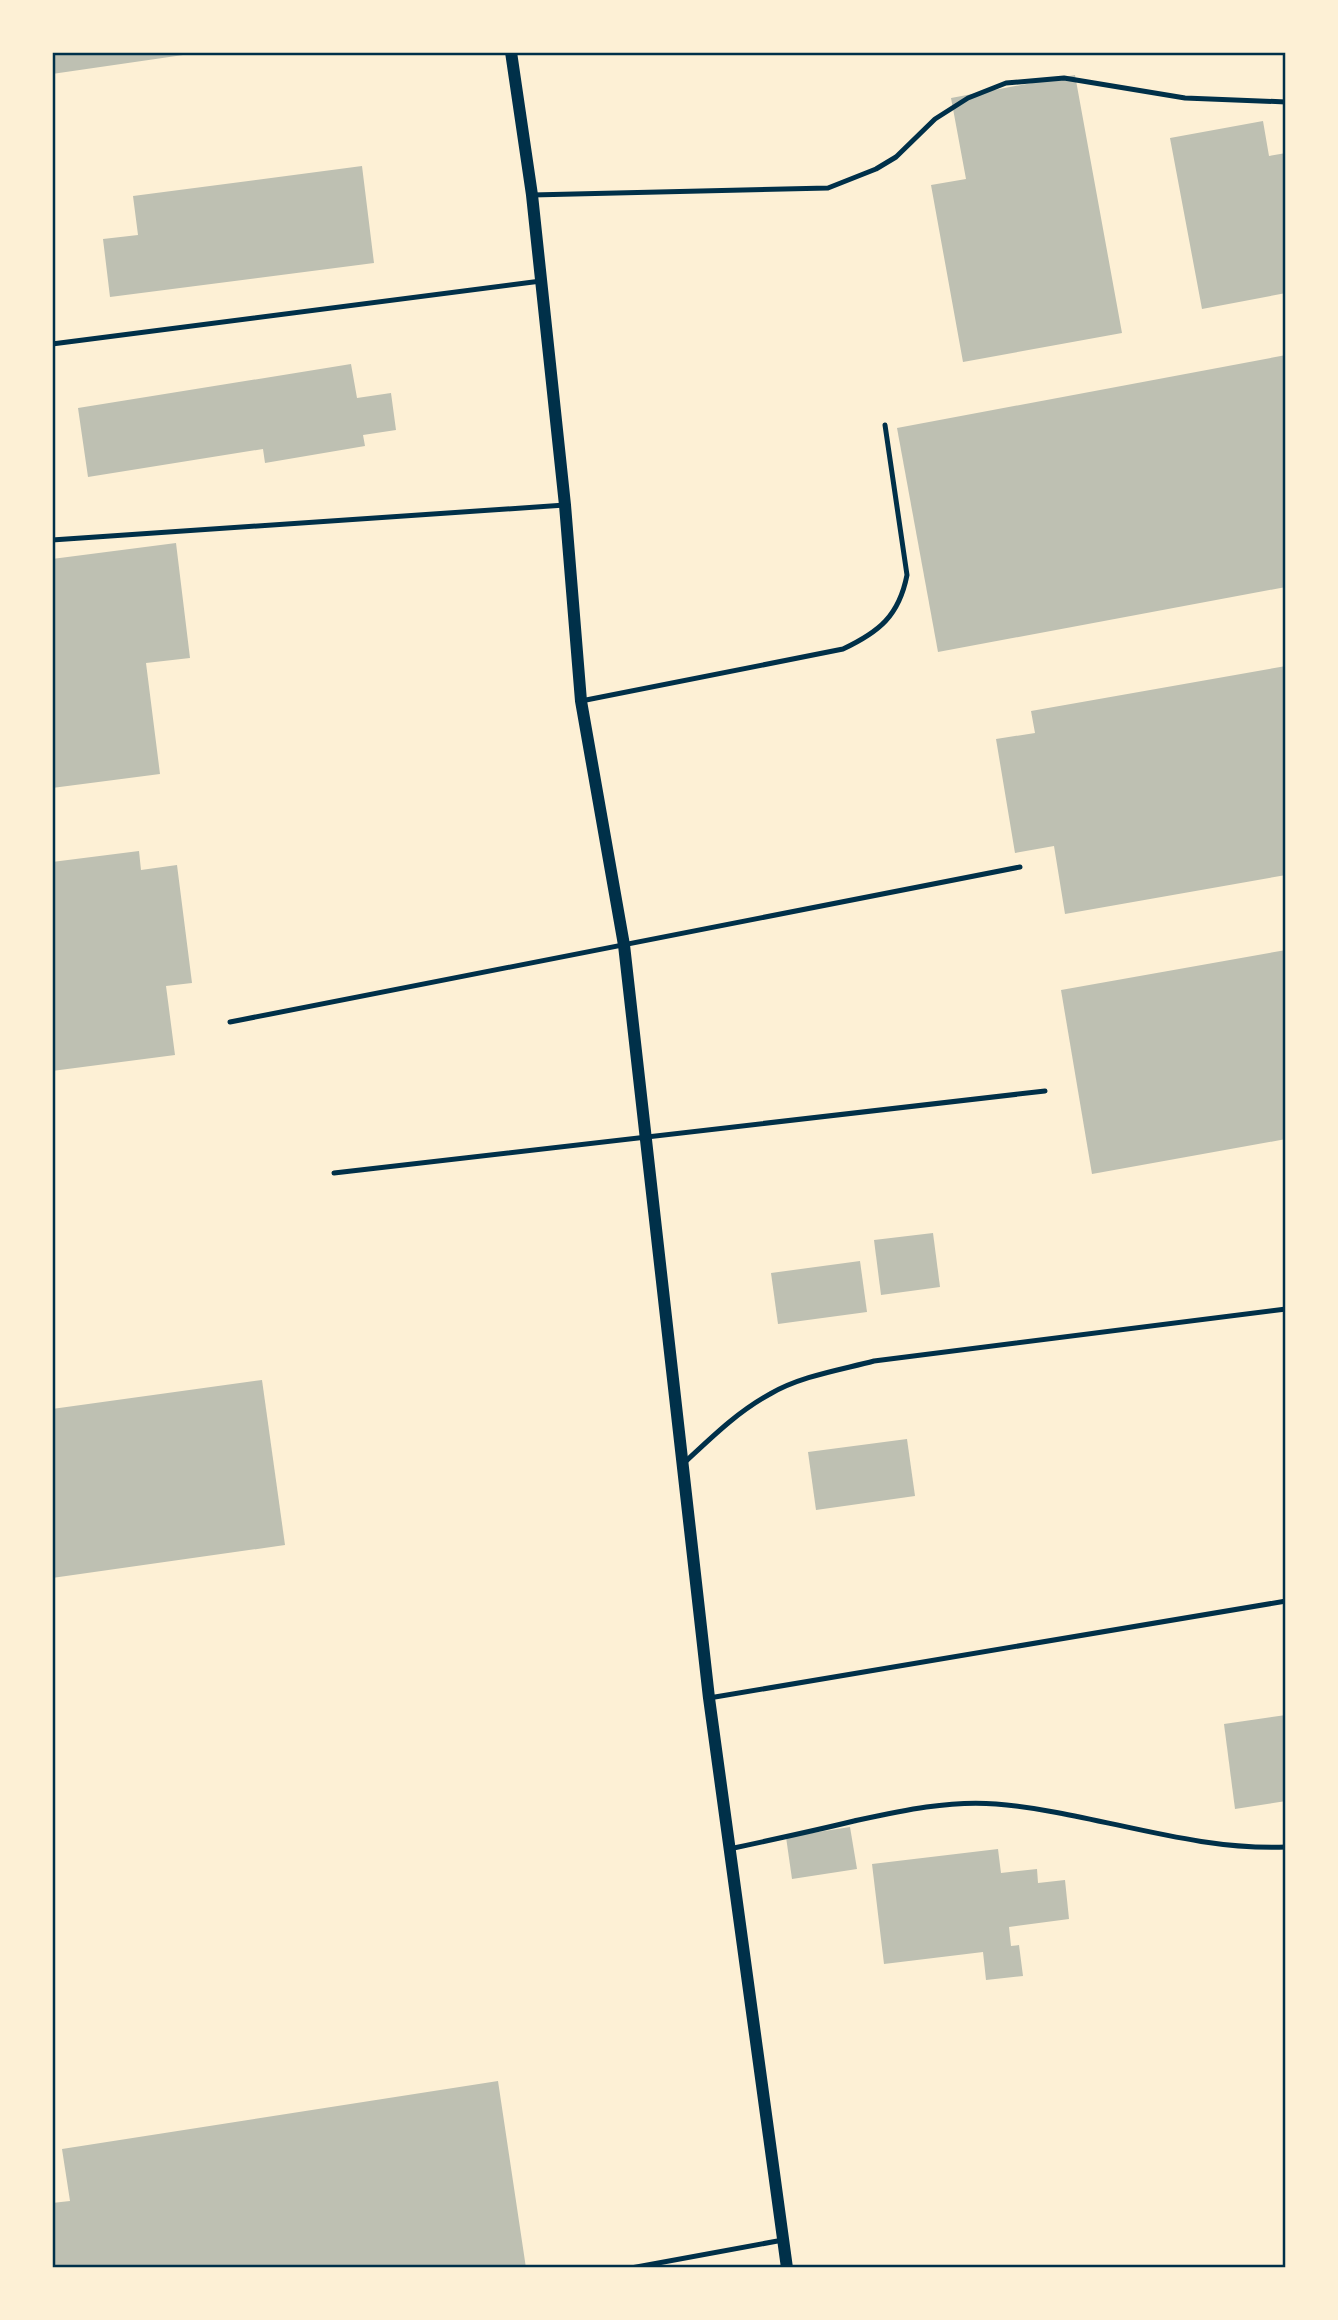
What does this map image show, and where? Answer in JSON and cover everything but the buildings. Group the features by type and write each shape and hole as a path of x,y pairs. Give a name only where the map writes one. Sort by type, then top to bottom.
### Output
{"street":[{"path":"511,52 532,195 565,505 581,701 624,945 709,1698 787,2267"}],"lane":[{"path":"532,195 828,188 876,169 895,156 935,119 968,98 1006,83 1063,78 1185,98 1286,102"},
{"path":"52,344 541,281"},
{"path":"581,701 844,649 870,636 889,617 903,597 908,575 885,425"},
{"path":"52,540 565,505"},
{"path":"230,1022 1020,867"},
{"path":"334,1173 1045,1091"},
{"path":"682,1465 739,1413 772,1392 827,1373 874,1361 1286,1309"},
{"path":"709,1698 1286,1601"},
{"path":"729,1849 906,1810 994,1804 1066,1814 1211,1842 1286,1847"},
{"path":"631,2267 783,2240"}]}
